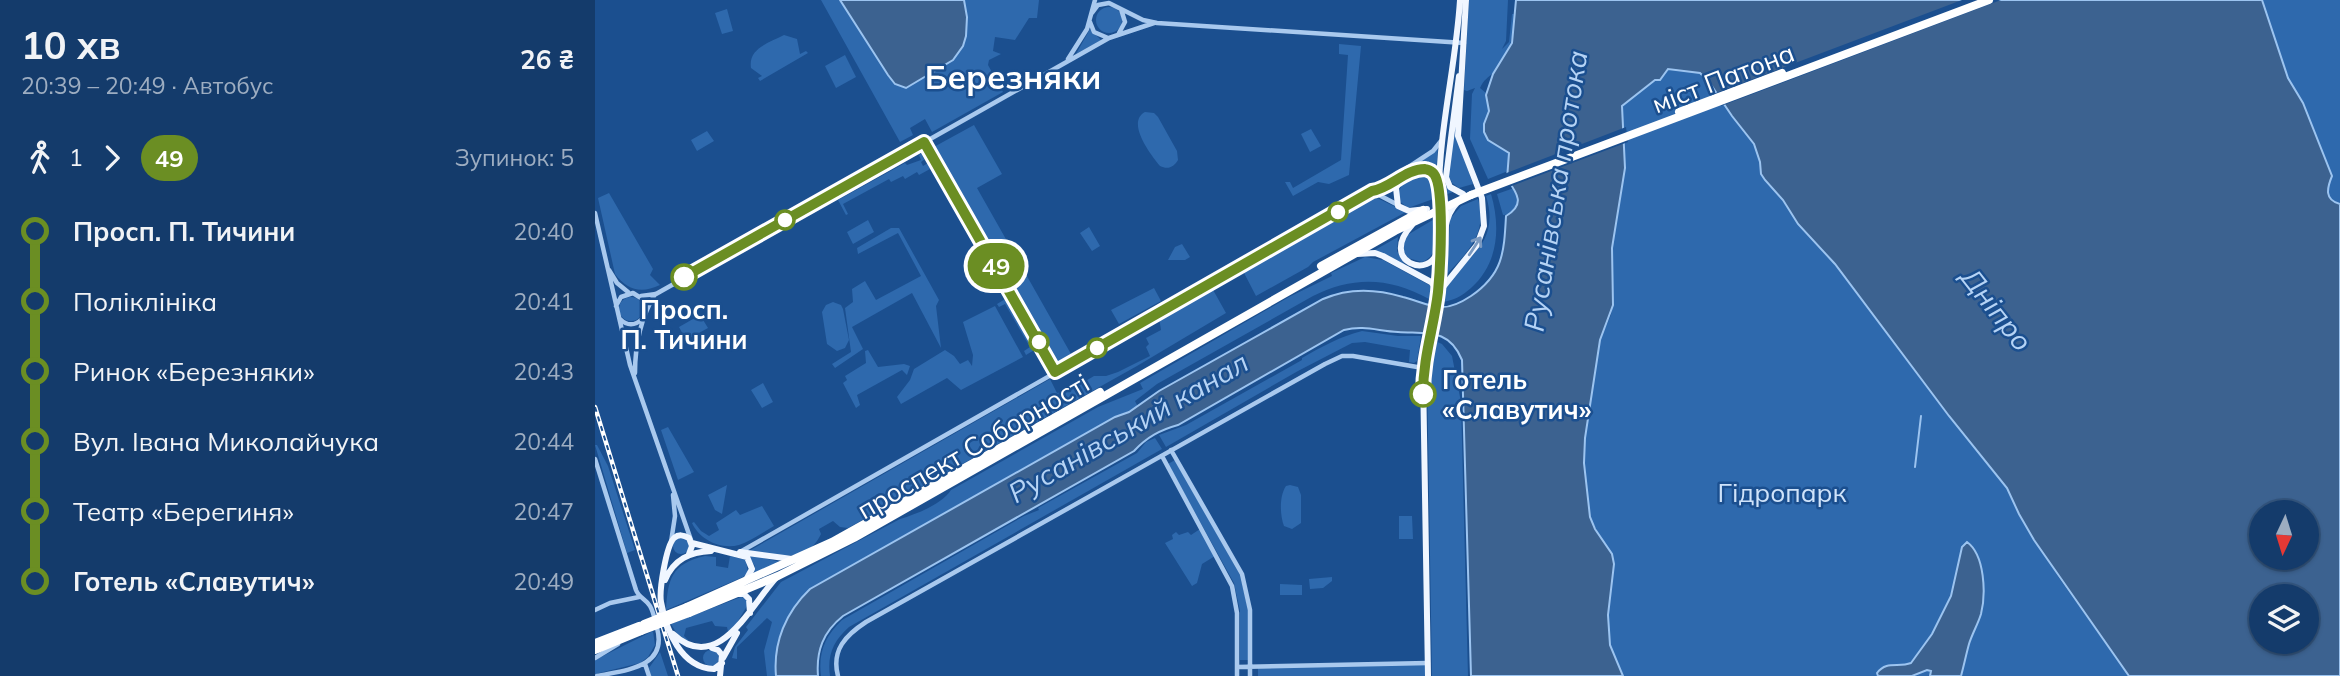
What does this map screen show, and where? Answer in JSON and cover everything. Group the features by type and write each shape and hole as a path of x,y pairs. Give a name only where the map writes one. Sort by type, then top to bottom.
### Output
{"highway":[{"name":"міст Патона","path":"1466,194 1974,0"},
{"name":"міст Патона","path":"1466,194 1989,0"},
{"name":"проспект Соборності","path":"688,610 804,556 1427,209 1466,194"},
{"name":"проспект Соборності","path":"595,643 736,594 854,538 1466,194"},
{"name":"проспект Соборності","path":"595,650 640,629"}],"main road":[{"path":"1439,291 1472,252 1482,235 1485,216 1482,198 1458,136 1462,60 1460,0"},
{"path":"1427,209 1409,211 1398,206 1396,188 1403,176 1420,168 1434,174 1439,190 1443,135 1466,0"},
{"path":"1428,676 1423,368 1439,291 1447,218 1466,194 1450,187 1445,177 1462,60"},
{"path":"1416,220 1401,241 1401,256 1407,262 1420,266 1434,259 1440,233"},
{"path":"1439,291 1440,220"},
{"path":"1355,254 1375,253 1383,256 1431,282 1439,291"},
{"path":"712,676 706,668 689,659 678,648 669,630 661,586 671,543 675,538 682,535 691,542 717,551"},
{"path":"663,607 664,583 671,570 686,555 691,542"},
{"path":"671,543 673,554 736,552 785,560 804,556"},
{"path":"726,591 746,580 752,569 747,557 736,552"},
{"path":"706,668 717,668 741,626 778,576"},
{"path":"736,594 746,596 750,613"},
{"path":"705,652 729,639 741,626"},
{"path":"669,630 691,647 705,652 719,650 722,661 720,676"},
{"path":"705,652 706,668"}],"street":[{"path":"1066,62 1081,40 1095,0"},
{"path":"1091,13 1103,3 1115,4 1133,16 1154,23 1460,43"},
{"path":"1115,4 1125,22 1118,34"},
{"path":"1090,20 1094,32 1109,38"},
{"path":"605,261 613,278 629,293 641,296 656,294 1109,38 1154,23"},
{"path":"736,552 1370,193 1433,151 1443,135"},
{"path":"924,142 1055,372"},
{"path":"1370,193 1403,176"},
{"path":"1370,193 1398,206"},
{"path":"595,213 616,313 691,542"},
{"path":"616,313 618,299 629,293"},
{"path":"616,313 628,325 639,323 656,294"},
{"path":"635,377 636,346 646,304 641,296"},
{"path":"838,676 837,652 846,636 853,631 1336,358 1353,356 1423,368"},
{"path":"1171,450 1241,574 1250,610 1250,676"},
{"path":"1161,456 1232,586 1237,613 1237,676"},
{"path":"595,459 639,597 650,606 659,636 657,650 645,664 597,676"},
{"path":"671,543 675,516 673,490"},
{"path":"595,610 610,603 639,597"},
{"path":"595,657 623,639"},
{"path":"1237,667 1428,663"},
{"path":"645,664 649,676"}],"green space":[{"path":"821,0 1039,0 1037,18 1029,18 1015,40 995,37 993,51 1001,54 989,60 988,65 1003,92 932,132 925,119 910,128 913,135 900,142"},
{"path":"1469,0 1508,0 1506,41 1502,49 1509,42 1512,14 1515,14 1508,52 1500,66 1480,88 1486,93 1488,89 1511,131 1508,171 1488,179 1470,139 1472,94 1475,88 1464,90"},
{"path":"2261,0 2340,0 2340,204 2329,197 2328,189 2332,176 2303,103 2288,78"},
{"path":"1109,7 1118,11 1122,20 1118,29 1109,33 1100,29 1096,20 1100,11"},
{"path":"727,9 733,31 722,34 715,13"},
{"path":"1090,29 1101,40 1076,54"},
{"path":"784,35 797,39 800,54 806,51 808,53 760,81 758,78 762,76 751,68 753,56 761,47"},
{"path":"1339,44 1361,46 1349,175 1329,184 1318,182 1293,196 1285,182 1290,182 1293,188 1341,160 1348,55 1339,54"},
{"path":"845,55 856,77 836,88 825,66"},
{"name":"Гідропарк","path":"1668,69 1700,73 1709,82 1754,144 1765,180 1783,200 1798,224 1835,264 1949,416 2007,488 2019,514 2059,578 2129,676 1623,676 1610,645 1608,615 1614,564 1590,517 1584,463 1585,438 1600,340 1611,315 1612,248 1625,168 1622,106 1655,79 1660,80"},
{"path":"1458,95 1456,135 1473,184 1459,188 1452,183 1448,174"},
{"path":"1145,112 1154,113 1158,117 1177,151 1178,160 1171,167 1160,166 1142,138 1138,123"},
{"path":"974,125 1002,174 977,188 1071,354 1056,363 932,148"},
{"path":"1311,129 1321,146 1310,152 1301,134"},
{"path":"707,131 714,141 697,151 691,140"},
{"path":"1438,148 1436,171 1425,165 1417,165"},
{"path":"922,153 925,159 921,162 923,166 928,163 930,169 905,179 903,176 891,182 889,179 843,204 848,214 846,215 838,200 905,163 907,165 921,160 919,155"},
{"path":"1422,170 1431,173 1435,195 1441,195 1442,176 1447,187 1453,192 1408,208 1398,200 1400,189 1404,180"},
{"path":"1514,188 1518,194 1517,205 1513,211 1503,215 1497,194"},
{"path":"609,193 653,269 650,275 660,285 635,289 624,284 615,274 598,198"},
{"path":"1491,194 1496,232 1492,257 1487,268 1471,288 1453,299 1441,302 1454,276 1482,244 1488,231 1490,215 1486,196"},
{"path":"1375,197 1406,212 1256,296 1243,271"},
{"path":"1478,199 1480,222 1474,241 1447,274 1450,219 1461,206"},
{"path":"1443,214 1443,221 1435,220 1432,255 1422,262 1408,258 1402,249 1404,237"},
{"path":"868,220 874,232 853,244 847,232"},
{"path":"1089,227 1100,246 1092,251 1080,233"},
{"path":"891,228 899,228 939,300 936,306 941,348 912,293 852,327 863,349 835,368 832,364 851,352 845,308 853,302 852,289 865,281 876,300 921,276 898,233 858,254 857,248"},
{"path":"1398,237 1397,251 1405,265 1373,251"},
{"path":"1182,244 1190,257 1185,260 1168,260 1175,247"},
{"path":"1365,257 1383,260 1431,286 1429,299 1400,286 1371,282 1342,285 1313,296 1157,384 1135,401 1138,407 1041,458 810,589 779,637 776,676 767,676 764,651 772,622 767,618 737,647 737,659 732,658 735,647 748,630 746,627 781,582 900,519 929,508 951,490 1098,407 1143,389 1140,383 1289,297 1332,276 1331,273"},
{"path":"1154,288 1161,301 1119,324 1111,310"},
{"path":"1212,288 1226,313 1137,366 848,528 840,527 833,521 819,529 821,534 808,550 790,555 749,551 1050,379 1057,393 1072,389 1094,376 1118,372 1150,356 1146,338 1161,330 1159,317"},
{"path":"631,297 640,300 643,309 640,318 631,321 622,318 619,309 622,300"},
{"path":"1007,298 1036,349 1026,355 1024,351 1030,347 1005,304 999,307 997,304"},
{"path":"833,302 841,305 843,309 849,340 845,348 837,351 827,344 822,312 826,305"},
{"path":"995,306 1023,357 961,390 947,378 901,404 897,397 910,380 914,369 945,350 960,364 968,360 972,366 973,355 963,322"},
{"path":"700,315 708,328 686,340 679,327"},
{"path":"1362,331 1421,336 1417,361 1409,362 1410,350 1365,342 1352,343 1166,447 1159,435 1186,425 1323,346"},
{"path":"1435,341 1442,344 1452,356 1461,402 1468,676 1432,676 1427,373"},
{"path":"868,350 878,367 904,364 910,366 907,375 902,370 857,395 860,405 856,408 843,383 847,380 845,376 866,363 865,351"},
{"path":"763,383 773,402 762,408 751,390"},
{"path":"668,427 694,472 678,480 661,430"},
{"path":"1155,438 1162,449 849,627 832,649 830,676 821,676 824,645 842,620 1039,510 1038,508 1137,453 1146,442"},
{"path":"595,445 608,466 635,550 627,553"},
{"path":"1175,460 1240,575 1248,610 1248,660 1240,660 1240,611 1234,583 1168,464"},
{"path":"727,485 722,514 715,510 708,495"},
{"path":"1290,485 1298,487 1301,495 1301,523 1292,529 1284,526 1281,512 1284,490"},
{"path":"762,506 774,526 739,545 725,546 711,542 695,529 692,523 709,536 719,530 716,523 736,510 740,515"},
{"path":"1399,516 1412,516 1413,539 1399,539"},
{"path":"1200,529 1215,556 1202,564 1197,583 1192,586 1165,543 1173,539 1172,535 1176,532 1179,535 1188,532 1191,535"},
{"path":"681,538 687,540 687,552 681,554 675,552 673,546 675,540"},
{"path":"746,554 781,562 754,575 755,566"},
{"path":"705,556 716,557 716,566 728,568 730,556 746,560 748,573 666,610 673,574 685,563"},
{"path":"1332,577 1332,581 1323,588 1310,589 1309,579"},
{"path":"1280,584 1302,585 1302,595 1280,595"},
{"path":"741,597 747,598 747,606 729,636 727,627 715,626 712,621 686,628 684,636 690,642 677,634 671,624"},
{"path":"653,631 655,645 648,657 640,663 595,674 595,660"},
{"path":"708,650 714,650 719,658 717,664 708,666 703,661 703,655"},
{"path":"660,652 668,676 651,676 649,668"},
{"path":"1428,663 1428,676 1258,676 1258,667"}],"water":[{"path":"840,0 964,0 967,17 963,46 953,60 906,88 895,84"},
{"path":"1516,0 2262,0 2288,78 2303,103 2332,176 2328,189 2329,197 2340,204 2340,676 2129,676 2034,540 2007,488 1949,416 1835,264 1798,224 1783,200 1765,180 1754,144 1709,82 1700,73 1668,69 1660,80 1655,80 1622,106 1625,168 1612,248 1613,305 1600,340 1585,438 1584,463 1590,517 1612,554 1614,564 1608,615 1610,645 1623,676 1471,676 1462,360 1451,342 1436,335 1358,328 1344,330 1178,425 1154,435 1134,451 843,616 830,629 822,643 818,658 818,676 776,676 777,651 783,628 794,608 810,589 1115,417 1129,412 1159,391 1323,299 1352,291 1373,291 1444,307 1460,302 1482,288 1500,262 1506,216 1518,203 1517,194 1507,179 1509,153 1488,140 1484,132 1489,111 1486,95 1493,74 1512,43"},
{"path":"1967,542 1981,565 1983,596 1981,614 1969,644 1961,676 1930,676 1931,671 1927,670 1912,676 1878,676 1877,673 1881,669 1889,665 1911,663 1932,634 1951,596 1962,547"}],"pier":[{"path":"1962,0 2001,0 1721,106 1713,94"},
{"path":"1626,127 1628,142 1509,187 1504,180 1504,174"}],"waterway":[{"path":"1915,467 1921,416"}],"tunnel":[{"path":"1439,193 1439,212"}],"railway":[{"path":"595,407 678,676"}],"bus line":[{"name":"49","path":"684,277 924,142 1055,372 1372,191 1380,190 1420,168 1430,170 1439,187 1440,248 1438,293 1423,368 1423,394"}],"place":[{"name":"Просп. П. Тичини","path":"684,277"},
{"name":"Готель «Славутич»","path":"1423,394"}],"district":[{"name":"Березняки","path":"1013,76"}],"water label":[{"name":"Русанівська протока","path":"1555,191"},
{"name":"Дніпро","path":"1997,309"},
{"name":"Русанівський канал","path":"1128,427"}]}
